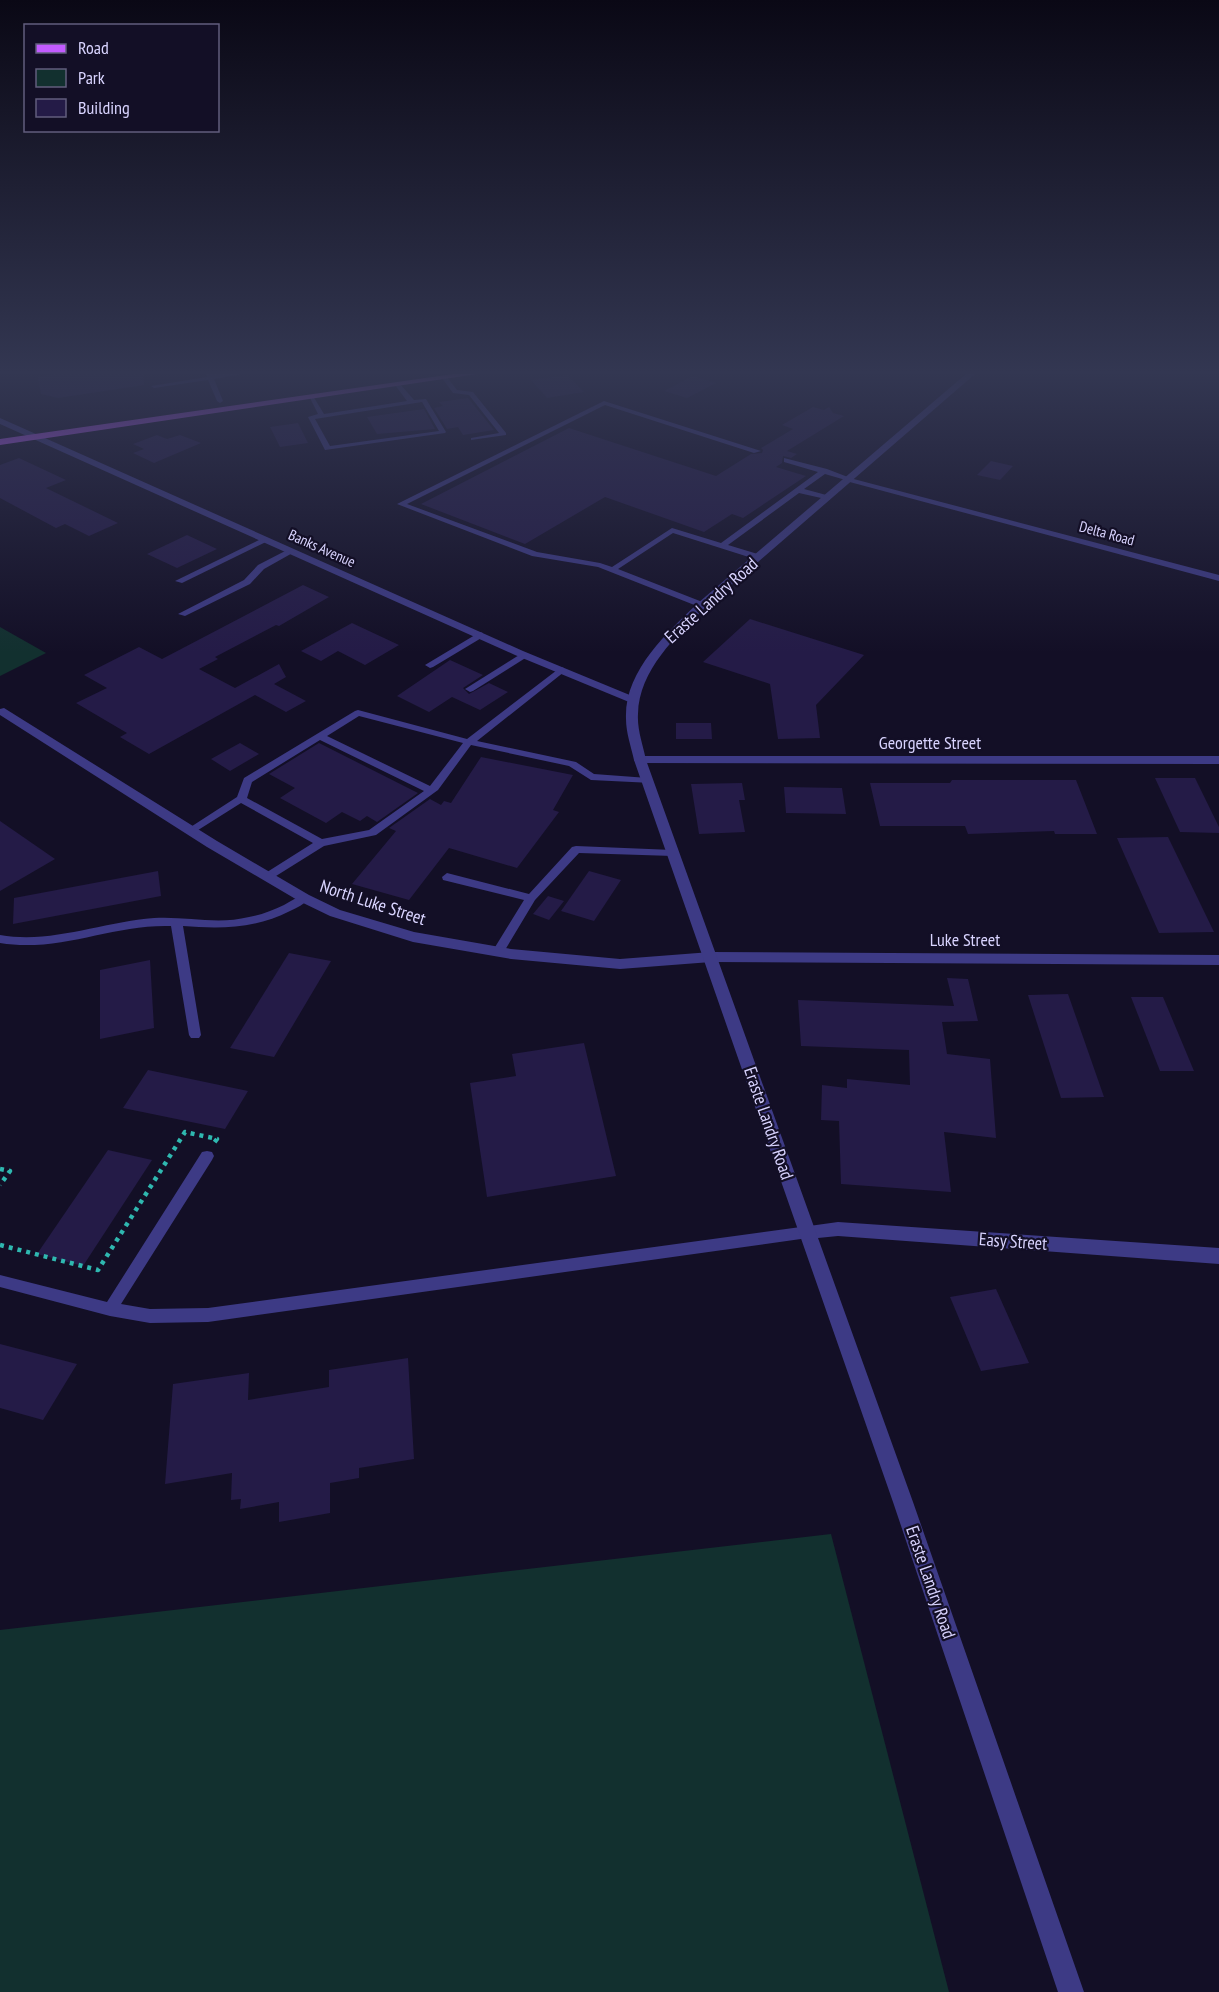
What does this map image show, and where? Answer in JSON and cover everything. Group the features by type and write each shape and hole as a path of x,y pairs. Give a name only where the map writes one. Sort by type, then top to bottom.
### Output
{"street":[{"name":"Banks Avenue","path":"104,467 480,636 633,700"},
{"name":"Eraste Landry Road","path":"863,467 702,604 662,644 637,687 633,700 632,720 640,760 899,1491 1071,1992"},
{"name":"Delta Road","path":"849,479 1219,578"},
{"name":"North Luke Street","path":"4,712 268,877 335,913 413,937 498,952 620,964 711,957"},
{"name":"Georgette Street","path":"640,760 1219,760"},
{"name":"Luke Street","path":"711,957 1219,960"},
{"name":"Easy Street","path":"808,1232 838,1229 1219,1256"}],"lane":[{"path":"475,467 401,504 515,548 535,554 586,561 702,604"},
{"path":"810,467 849,479"},
{"path":"722,546 824,471"},
{"path":"798,490 827,498"},
{"path":"612,570 672,530 758,557"},
{"path":"178,581 266,540"},
{"path":"182,614 247,582 261,567 292,551"},
{"path":"430,665 480,636"},
{"path":"470,689 524,655"},
{"path":"268,877 321,843 372,833 430,790 470,742 561,670"},
{"path":"191,830 241,799 248,780 358,713 470,742 572,764 591,777 648,781"},
{"path":"319,736 430,790"},
{"path":"241,799 321,843"},
{"path":"498,952 531,897 576,849 673,853"},
{"path":"447,877 531,897"},
{"path":"0,939 38,942 146,923 176,921 210,925 242,923 273,915 304,898"},
{"path":"176,921 195,1035"},
{"path":"110,1309 207,1156"},
{"path":"0,1281 150,1317 208,1315 808,1232"}],"path":[{"path":"0,1245 98,1270 185,1132 217,1138 207,1156"},
{"path":"0,1169 10,1171 0,1185"}],"green space":[{"path":"0,627 46,653 0,676"},
{"path":"831,1534 949,1992 0,1992 0,1630"}],"building":[{"path":"0,467 38,467 66,480 46,488 118,523 89,536 65,524 56,528 0,498"},
{"path":"493,467 688,467 716,476 730,467 776,467 806,476 743,518 732,514 704,532 605,497 525,544 421,504"},
{"path":"985,467 1012,467 1000,480 977,475"},
{"path":"187,535 217,549 177,568 147,554"},
{"path":"303,585 329,597 279,626 276,625 215,657 218,659 199,669 235,688 279,664 286,677 274,684 306,701 286,712 255,695 149,754 120,737 127,733 76,703 107,688 84,675 139,647 162,659"},
{"path":"750,619 864,655 816,705 820,738 778,739 770,684 703,662"},
{"path":"352,623 399,645 365,665 338,651 321,661 301,651"},
{"path":"450,660 483,675 463,688 469,694 489,683 508,692 480,710 452,697 429,712 397,696"},
{"path":"676,723 711,723 712,739 676,739"},
{"path":"240,743 259,754 230,771 211,759"},
{"path":"319,743 418,793 377,822 367,816 360,821 342,812 326,823 280,798 295,788 269,774"},
{"path":"481,757 573,775 553,810 559,812 517,868 449,848 409,900 352,884 396,831 389,828 430,799 441,805 444,801 451,803"},
{"path":"1155,778 1195,778 1219,827 1219,833 1180,832"},
{"path":"952,780 1076,780 1097,834 1055,834 1054,831 968,834 965,826 880,826 870,783 950,783"},
{"path":"742,783 745,800 739,800 745,832 699,834 691,784"},
{"path":"784,787 842,788 846,814 786,813"},
{"path":"0,821 55,859 0,891"},
{"path":"1168,837 1214,932 1159,933 1117,838"},
{"path":"158,871 161,896 13,924 14,898"},
{"path":"589,871 621,880 594,921 561,911"},
{"path":"548,896 564,901 549,920 533,914"},
{"path":"289,953 331,961 274,1057 230,1048"},
{"path":"150,960 154,1028 100,1039 100,970"},
{"path":"947,978 968,979 978,1021 942,1022 947,1054 990,1059 996,1138 944,1132 951,1192 841,1184 839,1121 821,1120 822,1085 847,1088 847,1079 910,1085 909,1050 801,1046 798,1000 954,1006"},
{"path":"1068,994 1104,1097 1061,1098 1028,995"},
{"path":"1131,997 1163,997 1194,1071 1160,1071"},
{"path":"584,1043 616,1176 487,1197 470,1083 516,1076 512,1054"},
{"path":"148,1070 248,1091 225,1129 123,1108"},
{"path":"108,1150 152,1160 83,1266 37,1254"},
{"path":"996,1289 1029,1363 981,1371 950,1297"},
{"path":"0,1344 77,1364 43,1420 0,1408"},
{"path":"408,1358 414,1459 359,1468 359,1478 330,1483 330,1513 279,1522 279,1502 240,1509 241,1499 231,1500 232,1473 165,1484 173,1384 249,1373 248,1400 329,1387 329,1370"}]}
